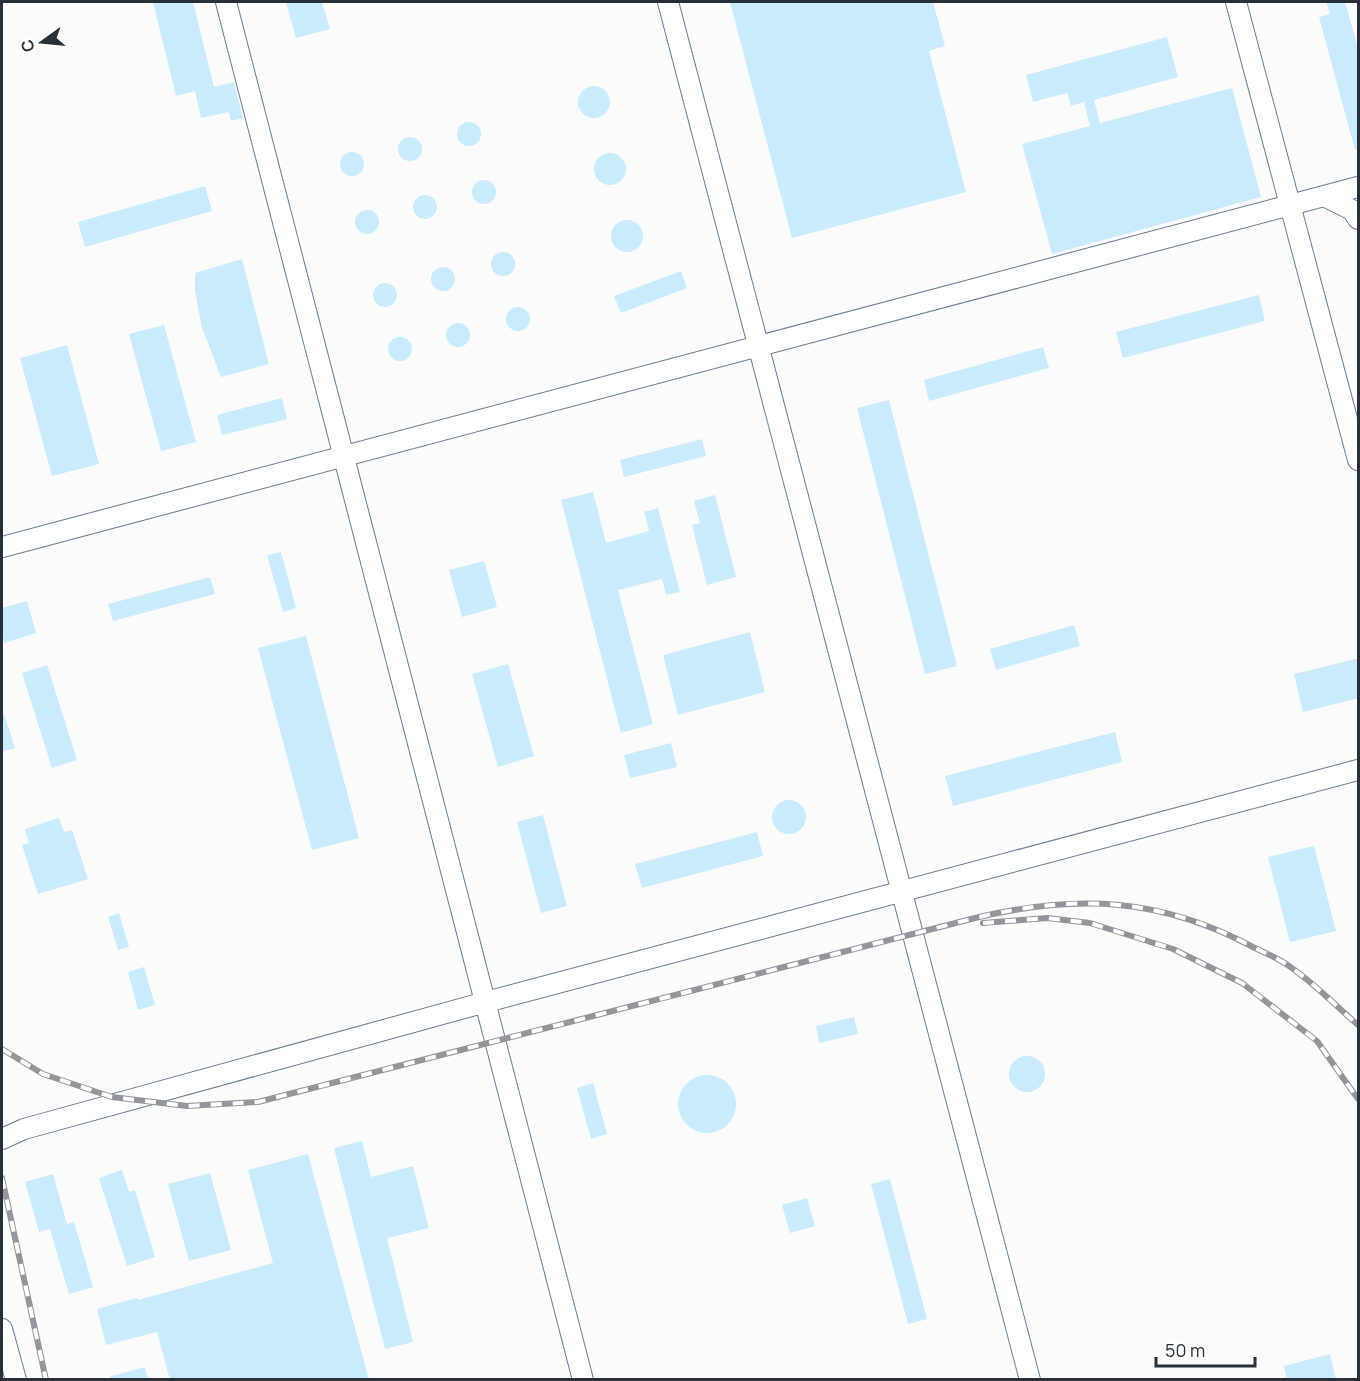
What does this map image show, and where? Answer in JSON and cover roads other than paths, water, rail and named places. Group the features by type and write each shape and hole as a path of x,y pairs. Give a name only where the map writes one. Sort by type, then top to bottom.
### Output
{"lane":[{"path":"226,2 583,1380"},
{"path":"668,2 1030,1380"},
{"path":"1236,2 1357,452"},
{"path":"2,548 1359,187"},
{"path":"1324,196 1352,210 1359,219"},
{"path":"2,1139 24,1129 486,1002 1359,770"},
{"path":"2,1329 16,1380"}],"railway":[{"path":"2,1049 43,1074 112,1097 187,1106 258,1102 979,917 1051,905 1085,903 1152,910 1185,918 1219,931 1285,963 1358,1025"},
{"path":"983,923 1047,918 1090,923 1173,949 1242,983 1317,1041 1358,1099"},
{"path":"2,1178 46,1380"}]}
